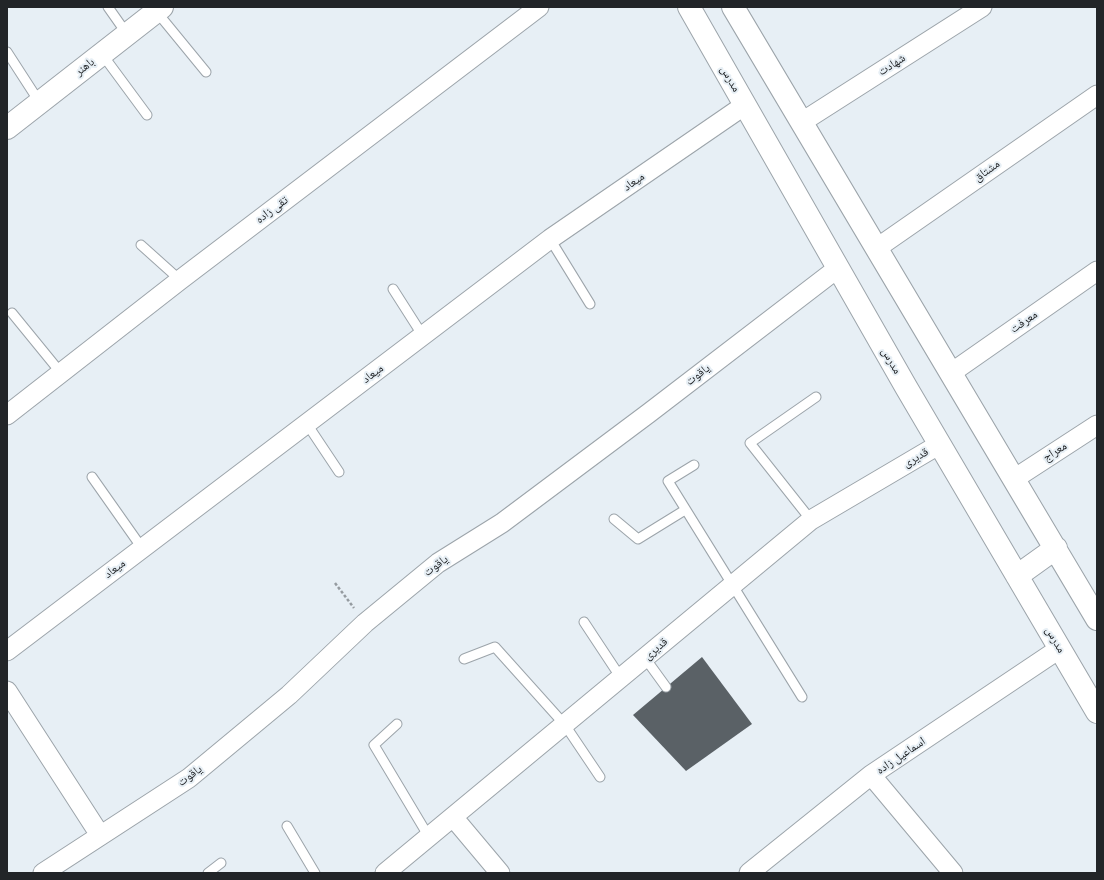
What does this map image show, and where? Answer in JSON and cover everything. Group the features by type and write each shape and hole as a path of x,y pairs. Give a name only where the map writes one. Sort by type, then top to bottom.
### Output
{"street":[{"name":"تقی زاده","path":"7,416 180,280 539,7"},
{"name":"مدرس","path":"689,7 838,268 1097,712"},
{"path":"733,7 1097,619"},
{"name":"شهادت","path":"802,122 982,7"},
{"name":"باهنر","path":"7,128 159,9"},
{"name":"مشتاق","path":"877,248 1097,95"},
{"name":"میعاد","path":"7,650 550,239 745,105"},
{"name":"یاقوت","path":"43,873 64,867 100,835 189,778 289,695 365,623 438,563 502,522 649,413 838,268"},
{"name":"معرفت","path":"951,373 1097,272"},
{"name":"معراج","path":"1014,479 1097,425"},
{"name":"قدیری","path":"385,873 811,520 940,444"},
{"path":"1017,576 1056,548"},
{"name":"اسماعیل زاده","path":"749,873 871,776 1059,648"},
{"path":"7,691 100,835"},
{"path":"871,776 953,873"},
{"path":"453,817 500,873"}],"lane":[{"path":"108,7 128,34"},
{"path":"159,9 206,72"},
{"path":"7,52 40,103"},
{"path":"102,54 147,115"},
{"path":"550,239 590,304"},
{"path":"141,245 180,280"},
{"path":"393,290 423,336"},
{"path":"12,313 61,373"},
{"path":"811,520 750,443 816,397"},
{"path":"307,424 339,472"},
{"path":"694,465 668,481 732,587 802,697"},
{"path":"92,477 142,548"},
{"path":"614,518 638,539 685,510"},
{"path":"584,622 621,678"},
{"path":"464,659 495,647 564,725 600,777"},
{"path":"645,658 666,688"},
{"path":"397,724 374,745 429,837"},
{"path":"287,826 315,873"},
{"path":"208,873 221,863"}],"path":[{"path":"335,583 365,623"}],"building":[{"path":"702,657 752,724 686,771 633,715"}]}
